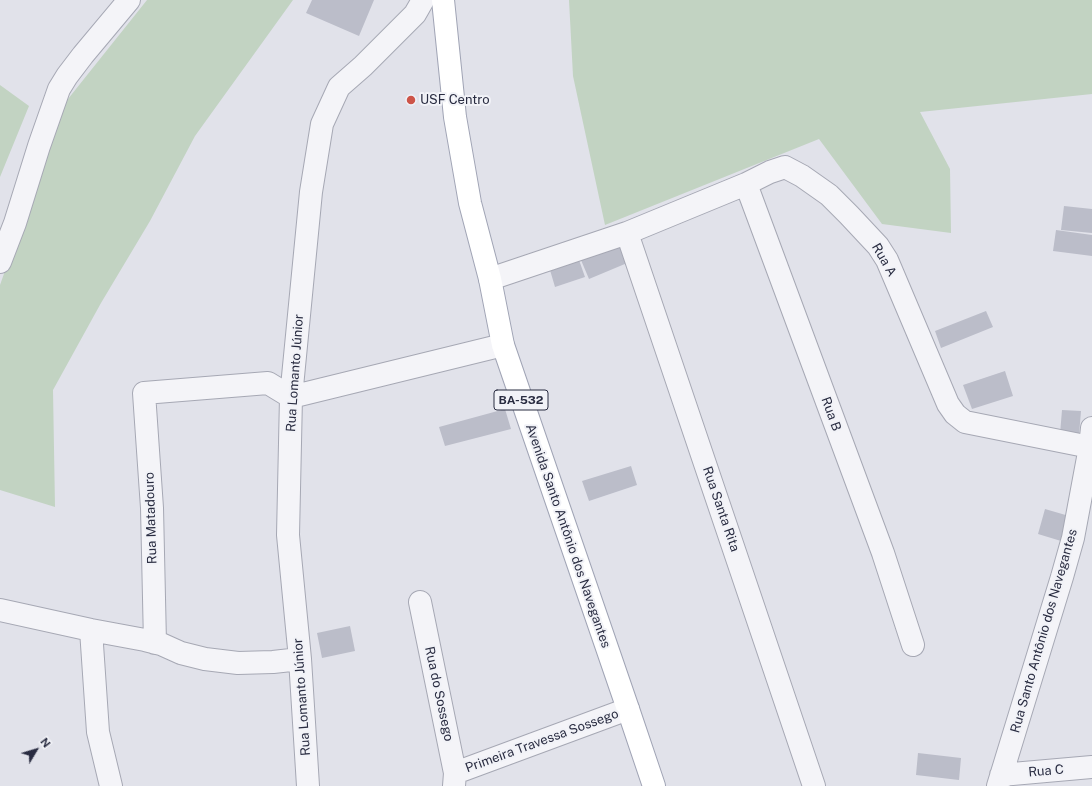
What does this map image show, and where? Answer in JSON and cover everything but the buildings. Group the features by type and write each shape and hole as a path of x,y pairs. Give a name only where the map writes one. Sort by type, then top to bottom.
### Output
{"main road":[{"name":"Avenida Santo Antônio dos Navegantes","path":"443,0 455,117 467,187 490,279 503,345 654,786"}],"street":[{"path":"0,262 60,89 67,76 83,55 128,0"},
{"name":"Rua Lomanto Júnior","path":"308,786 300,659 288,535 291,397 311,192 322,124 339,87 363,66 415,14 424,0"},
{"name":"Rua A","path":"490,279 627,233 785,167 802,176 829,195 878,246 887,260 948,404 955,414 965,422 975,424 1091,438"},
{"name":"Rua B","path":"746,184 882,553 914,645"},
{"name":"Rua Santa Rita","path":"627,233 814,786"},
{"path":"291,397 503,345"},
{"name":"Rua Matadouro","path":"155,642 152,508 144,393 268,383 291,397"},
{"name":"Rua Santo Antônio dos Navegantes","path":"999,781 1073,538 1091,438"},
{"name":"Rua do Sossego","path":"420,602 455,780"},
{"path":"0,610 155,642 181,653 205,660 273,662 300,659"},
{"path":"91,630 98,732 111,786"},
{"name":"Primeira Travessa Sossego","path":"455,780 628,709"},
{"name":"Rua C","path":"999,781 1092,767"}],"green space":[{"path":"147,0 293,0 195,136 150,221 101,303 53,390 55,507 0,490 0,285 64,104"},
{"path":"569,0 1092,0 1092,94 920,112 950,169 951,233 882,224 819,139 605,225 573,76"},
{"path":"0,85 29,106 0,177"}],"place":[{"name":"USF Centro","path":"411,100"}]}
